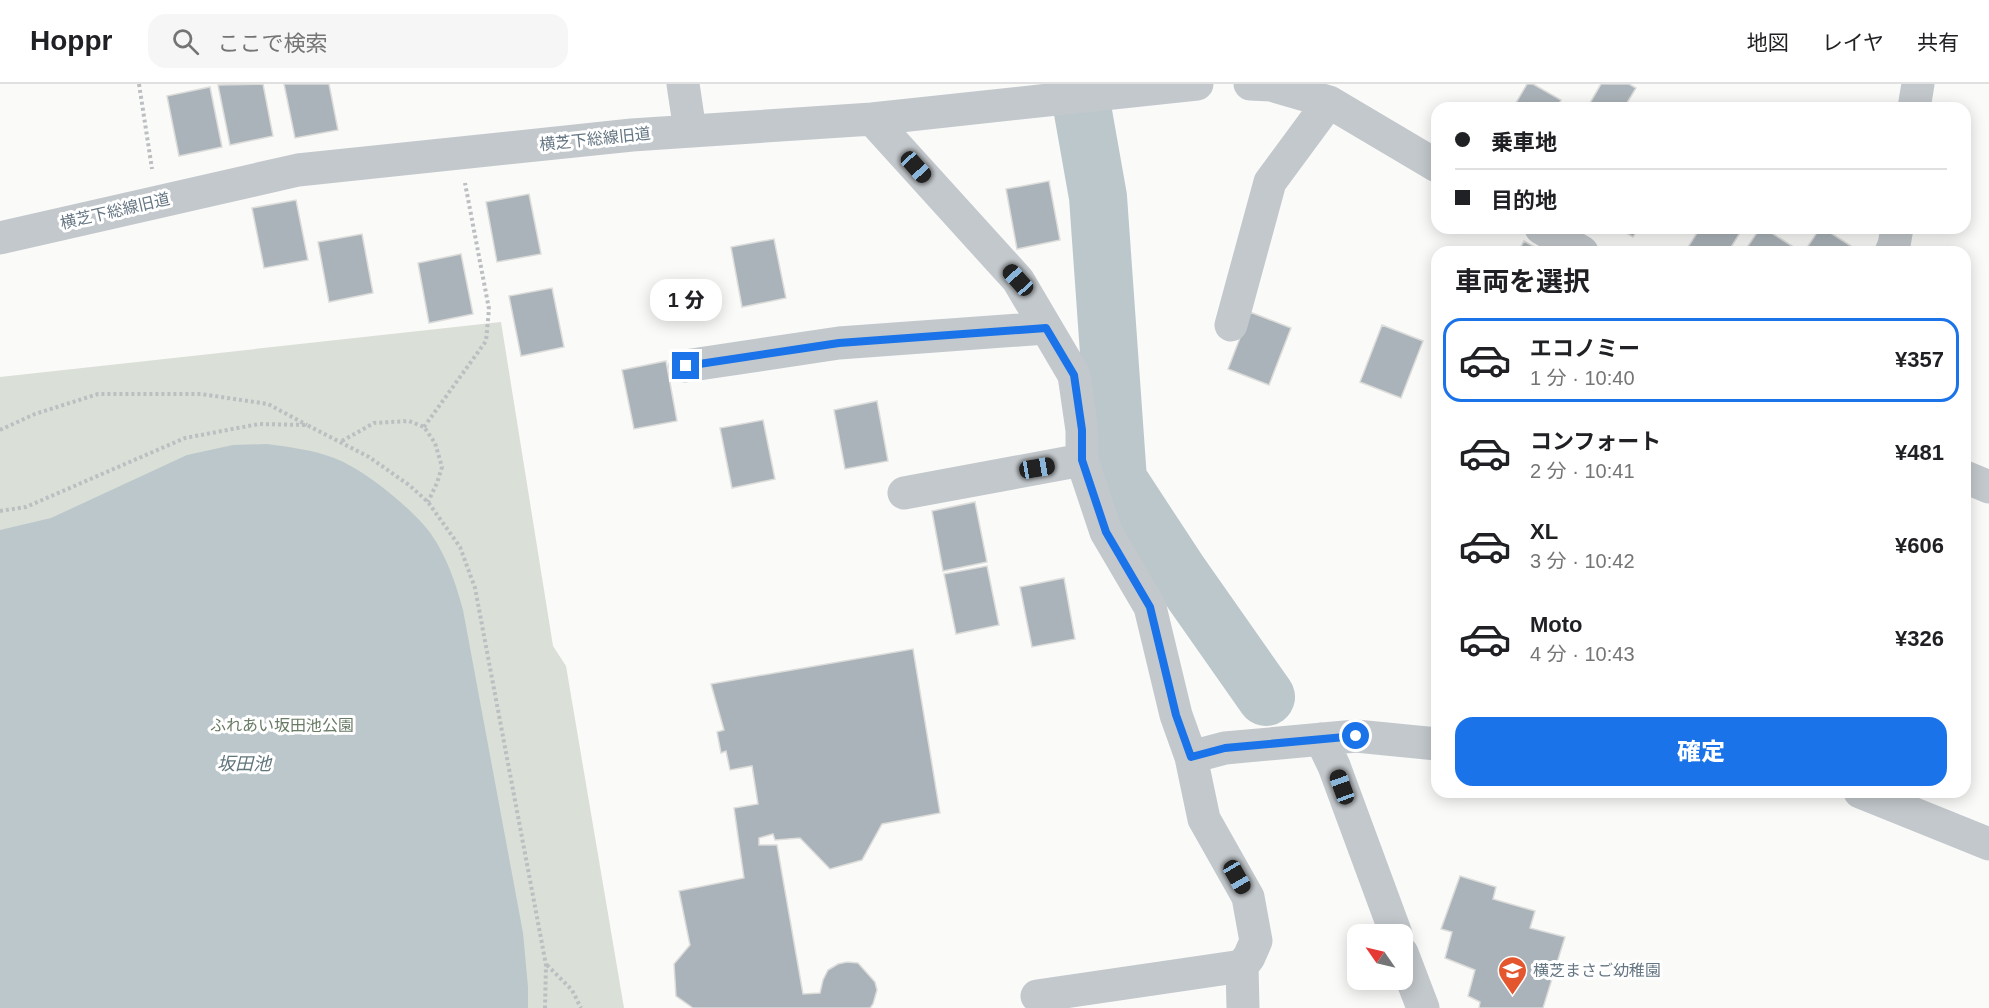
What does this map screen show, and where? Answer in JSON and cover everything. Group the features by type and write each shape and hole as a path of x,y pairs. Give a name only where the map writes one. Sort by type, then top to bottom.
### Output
{"street":[{"path":"683,84 690,131"},
{"name":"横芝下総線旧道","path":"0,238 298,170 632,135 872,118 1034,92 1197,84"},
{"path":"1265,84 1329,102 1431,162"},
{"path":"1915,102 1917,84"},
{"path":"1231,325 1270,182 1329,102"},
{"path":"872,118 1018,280 1074,375 1082,430 1082,460 1106,532 1150,607 1176,715 1191,757 1204,819 1248,897 1256,940 1249,957 1242,966 1243,1008"},
{"path":"1551,234 1572,246"},
{"path":"686,366 839,343 1046,328"},
{"path":"904,493 1082,460"},
{"path":"1971,480 1989,487"},
{"path":"1191,757 1225,748 1356,736 1431,743"},
{"path":"1321,739 1334,766 1392,924"},
{"path":"1875,798 1989,844"},
{"path":"1059,999 1242,966"},
{"path":"1413,981 1423,1008"}],"path":[{"path":"139,84 156,201"},
{"path":"424,427 486,341 489,309 459,153"},
{"path":"0,429 35,414 98,394 201,394 268,404 391,471 428,502 460,547 475,588 546,965 545,1008"},
{"path":"341,442 375,423 409,421 424,427 435,442 442,467 438,483 428,502"},
{"path":"0,511 26,507 184,438 259,424 307,425"},
{"path":"546,965 572,990 581,1008"}],"green space":[{"name":"坂田池","path":"501,322 553,646 566,666 624,1008 0,1008 0,377"}],"water":[{"name":"坂田池","path":"267,444 326,455 346,463 373,480 423,524 437,543 446,561 463,610 523,933 528,1008 0,1008 0,530 51,518 187,455 233,445"}],"building":[{"path":"263,84 273,136 230,145 218,85"},
{"path":"284,84 329,84 338,130 295,138"},
{"path":"1527,84 1533,84 1561,100 1560,102 1516,102"},
{"path":"1601,84 1629,84 1636,88 1628,102 1590,102"},
{"path":"210,87 222,147 179,156 167,96"},
{"path":"1049,181 1060,240 1017,249 1006,189"},
{"path":"529,194 541,254 497,262 486,202"},
{"path":"296,200 308,260 264,268 252,208"},
{"path":"362,234 373,293 329,302 318,242"},
{"path":"1696,234 1739,234 1732,246 1689,246"},
{"path":"1756,234 1773,234 1792,246 1748,246"},
{"path":"1816,234 1832,234 1851,246 1808,246"},
{"path":"774,239 786,298 742,307 731,247"},
{"path":"1524,241 1533,246 1521,246"},
{"path":"461,254 473,314 429,323 418,263"},
{"path":"552,288 564,347 521,356 509,296"},
{"path":"1250,312 1291,328 1269,385 1228,369"},
{"path":"1382,325 1423,341 1401,398 1360,382"},
{"path":"666,361 677,421 634,429 622,370"},
{"path":"877,401 888,461 845,469 834,410"},
{"path":"763,420 775,479 732,488 720,428"},
{"path":"975,502 987,562 943,571 932,511"},
{"path":"987,566 999,625 956,634 944,574"},
{"path":"1064,578 1075,639 1032,647 1020,587"},
{"path":"913,649 940,813 882,824 862,860 830,869 800,838 775,840 773,834 759,838 759,845 777,845 803,994 820,993 828,970 838,964 858,963 875,982 877,990 873,1004 870,1008 693,1008 676,996 674,964 690,945 679,891 744,878 734,808 758,804 752,766 730,770 726,751 721,753 717,732 724,730 711,684"},
{"path":"1460,876 1496,887 1493,899 1535,911 1530,928 1565,937 1543,1008 1479,1008 1480,1002 1468,996 1475,970 1445,958 1452,932 1441,929"}],"waterway":[{"path":"1078,84 1098,197 1118,480 1179,573 1266,697"}],"place":[{"name":"横芝まさご幼稚園","path":"1512,996"}],"route":[{"path":"686,366 839,343 1046,328 1074,375 1082,430 1082,460 1106,532 1150,607 1176,715 1191,757 1225,748 1356,736"}],"park label":[{"name":"ふれあい坂田池公園","path":"282,725"}]}
